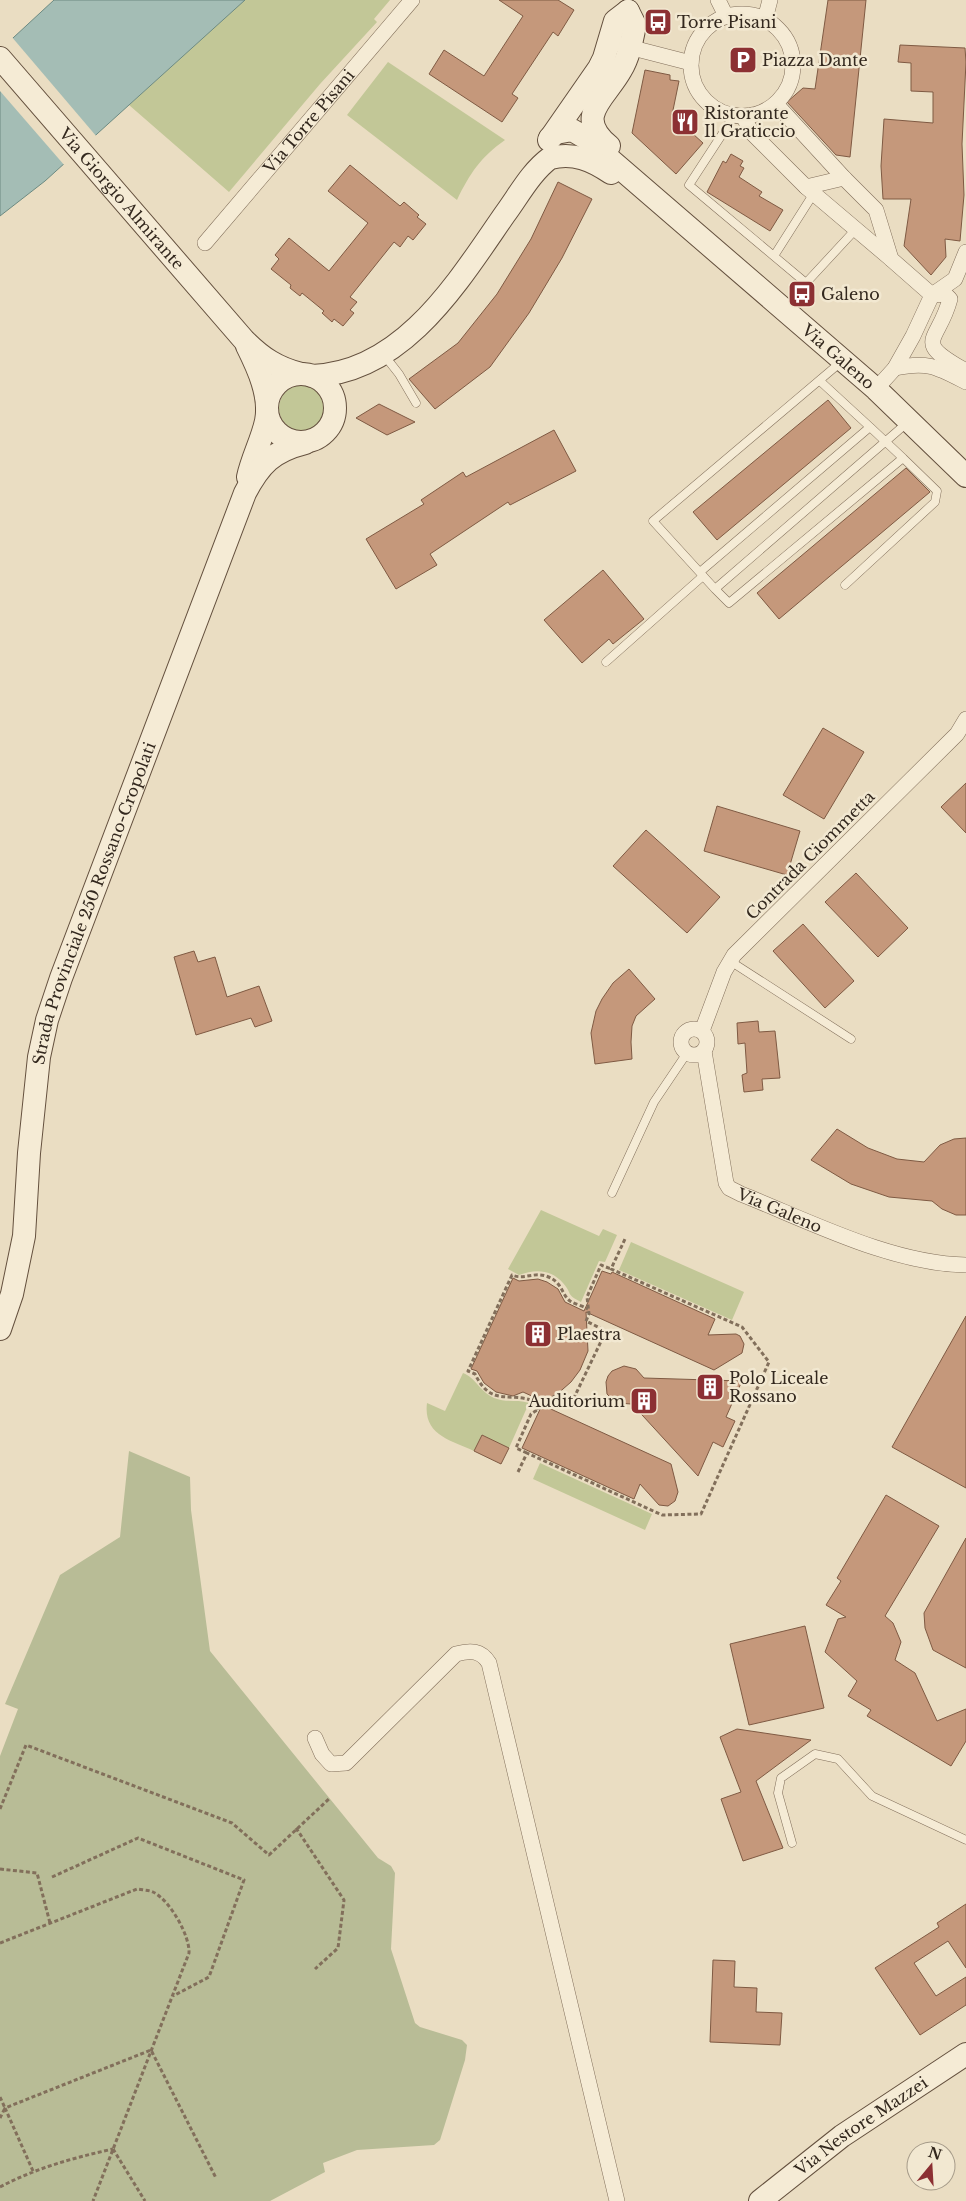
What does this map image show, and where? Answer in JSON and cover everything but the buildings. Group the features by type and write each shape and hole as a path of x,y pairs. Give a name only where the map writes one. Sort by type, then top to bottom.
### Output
{"main road":[{"path":"244,340 259,374 269,420 275,430 283,437 294,442 305,443 317,439 326,433 352,384 388,351 416,329 439,306 552,152 610,71 635,25 625,14 599,68 552,152"},
{"path":"552,152 596,107 621,71 625,46"},
{"name":"Via Giorgio Almirante","path":"0,58 244,340"},
{"path":"552,152 587,159 601,166 692,241 707,242 704,227 598,137 593,130 592,121 596,107"},
{"name":"Via Galeno","path":"552,152 707,242 876,389 966,476"},
{"path":"244,340 277,367 322,381 330,390 335,400 336,412"},
{"path":"267,410 271,394 281,381 290,376 336,374 349,370 388,351"},
{"name":"Strada Provinciale 250 Rossano-Cropolati","path":"246,493 250,467 266,422 267,410"},
{"name":"Strada Provinciale 250 Rossano-Cropolati","path":"0,1329 12,1294 24,1236 34,1092 39,1057 47,1020 61,978 246,493 262,465 282,451 305,443"},
{"name":"Via Nestore Mazzei","path":"760,2201 842,2136 966,2054"}],"street":[{"name":"Via Torre Pisani","path":"205,243 412,0"},
{"path":"718,0 726,16"},
{"path":"765,19 770,0"},
{"path":"750,14 765,19 778,28 788,42 793,58 793,75 787,91 776,104 766,111 738,116 719,110 706,102 697,89 692,75 691,63 696,42 706,28 726,16 750,14"},
{"path":"625,46 691,63"},
{"path":"776,104 876,210 891,259"},
{"path":"738,116 752,133 810,190 932,294 945,294 950,299 933,338 933,347 939,355 966,371"},
{"path":"810,190 844,178"},
{"path":"876,389 895,368 913,336 932,294 955,279 966,252"},
{"path":"895,368 924,364 935,367 966,382"},
{"name":"Contrada Ciommetta","path":"702,1031 734,955 957,734 966,719"},
{"path":"694,1029 702,1031 707,1038 704,1051 696,1055 688,1053 681,1043 683,1035 694,1029"},
{"name":"Via Galeno","path":"704,1051 726,1183 729,1188 887,1251 918,1260 966,1265"},
{"path":"315,1738 322,1754 331,1764 346,1763 456,1654 475,1651 485,1656 489,1663 617,2201"}],"lane":[{"path":"738,116 689,185 806,282 856,229"},
{"path":"774,256 810,190"},
{"path":"388,351 416,403"},
{"path":"843,360 653,521 729,603 903,458"},
{"path":"820,381 937,491 935,502 845,585"},
{"path":"715,589 909,421"},
{"path":"606,662 702,574 870,427"},
{"path":"730,961 851,1039"},
{"path":"612,1193 654,1102 688,1053"},
{"path":"792,1843 778,1792 781,1778 815,1754 838,1759 872,1796 966,1840"}],"path":[{"path":"611,1269 624,1238"},
{"path":"601,1265 611,1269 742,1328 769,1362 701,1514 662,1514 516,1448 531,1414 548,1403 552,1396 571,1404 606,1331 586,1321 587,1297 601,1265"},
{"path":"538,1410 535,1402 525,1397 508,1398 491,1393 478,1381 475,1374 468,1371 512,1275 519,1278 530,1275 546,1276 560,1285 569,1300 588,1309"},
{"path":"518,1472 527,1453"},
{"path":"0,1809 26,1745 232,1823 269,1855 330,1798"},
{"path":"296,1828 344,1900 338,1948 315,1969"},
{"path":"52,1877 138,1838 244,1880 209,1977 172,1996"},
{"path":"0,1868 37,1873 50,1924"},
{"path":"0,1943 137,1889 153,1892 164,1901 189,1943 189,1953 93,2201"},
{"path":"0,2118 5,2108 152,2050"},
{"path":"152,2050 216,2178"},
{"path":"0,2097 33,2171"},
{"path":"0,2186 69,2158 113,2149"},
{"path":"113,2149 145,2201"}],"green space":[{"path":"244,0 390,0 374,19 377,22 320,84 229,192 129,105"},
{"path":"388,62 505,140 477,166 457,200 347,115"},
{"path":"302,385 315,389 321,395 325,408 321,421 315,427 302,431 289,427 283,421 279,408 283,395 289,389"},
{"path":"541,1210 599,1236 603,1229 617,1235 605,1262 599,1261 581,1302 571,1295 563,1283 553,1275 537,1271 519,1275 508,1269"},
{"path":"631,1242 744,1292 732,1320 619,1270"},
{"path":"463,1373 494,1398 529,1403 509,1448 482,1435 474,1451 440,1435 429,1422 427,1403 445,1411"},
{"path":"129,1451 190,1477 191,1510 210,1651 378,1858 391,1866 395,1873 391,1949 415,2023 420,2027 462,2040 467,2045 465,2060 440,2140 434,2145 357,2150 323,2163 325,2172 270,2201 0,2201 0,1756 18,1709 5,1704 60,1575 120,1537"},
{"path":"540,1463 652,1514 645,1530 533,1479"}],"water":[{"path":"54,0 245,0 45,181 0,216 0,50"}],"pier":[{"path":"11,36 97,137 65,166 0,91 0,47"}],"place":[{"name":"Torre Pisani","path":"658,22"},
{"name":"Piazza Dante","path":"743,60"},
{"name":"Ristorante Il Graticcio","path":"685,122"},
{"name":"Galeno","path":"802,294"},
{"name":"Plaestra","path":"538,1334"},
{"name":"Polo Liceale Rossano","path":"710,1387"},
{"name":"Auditorium","path":"644,1401"}]}
